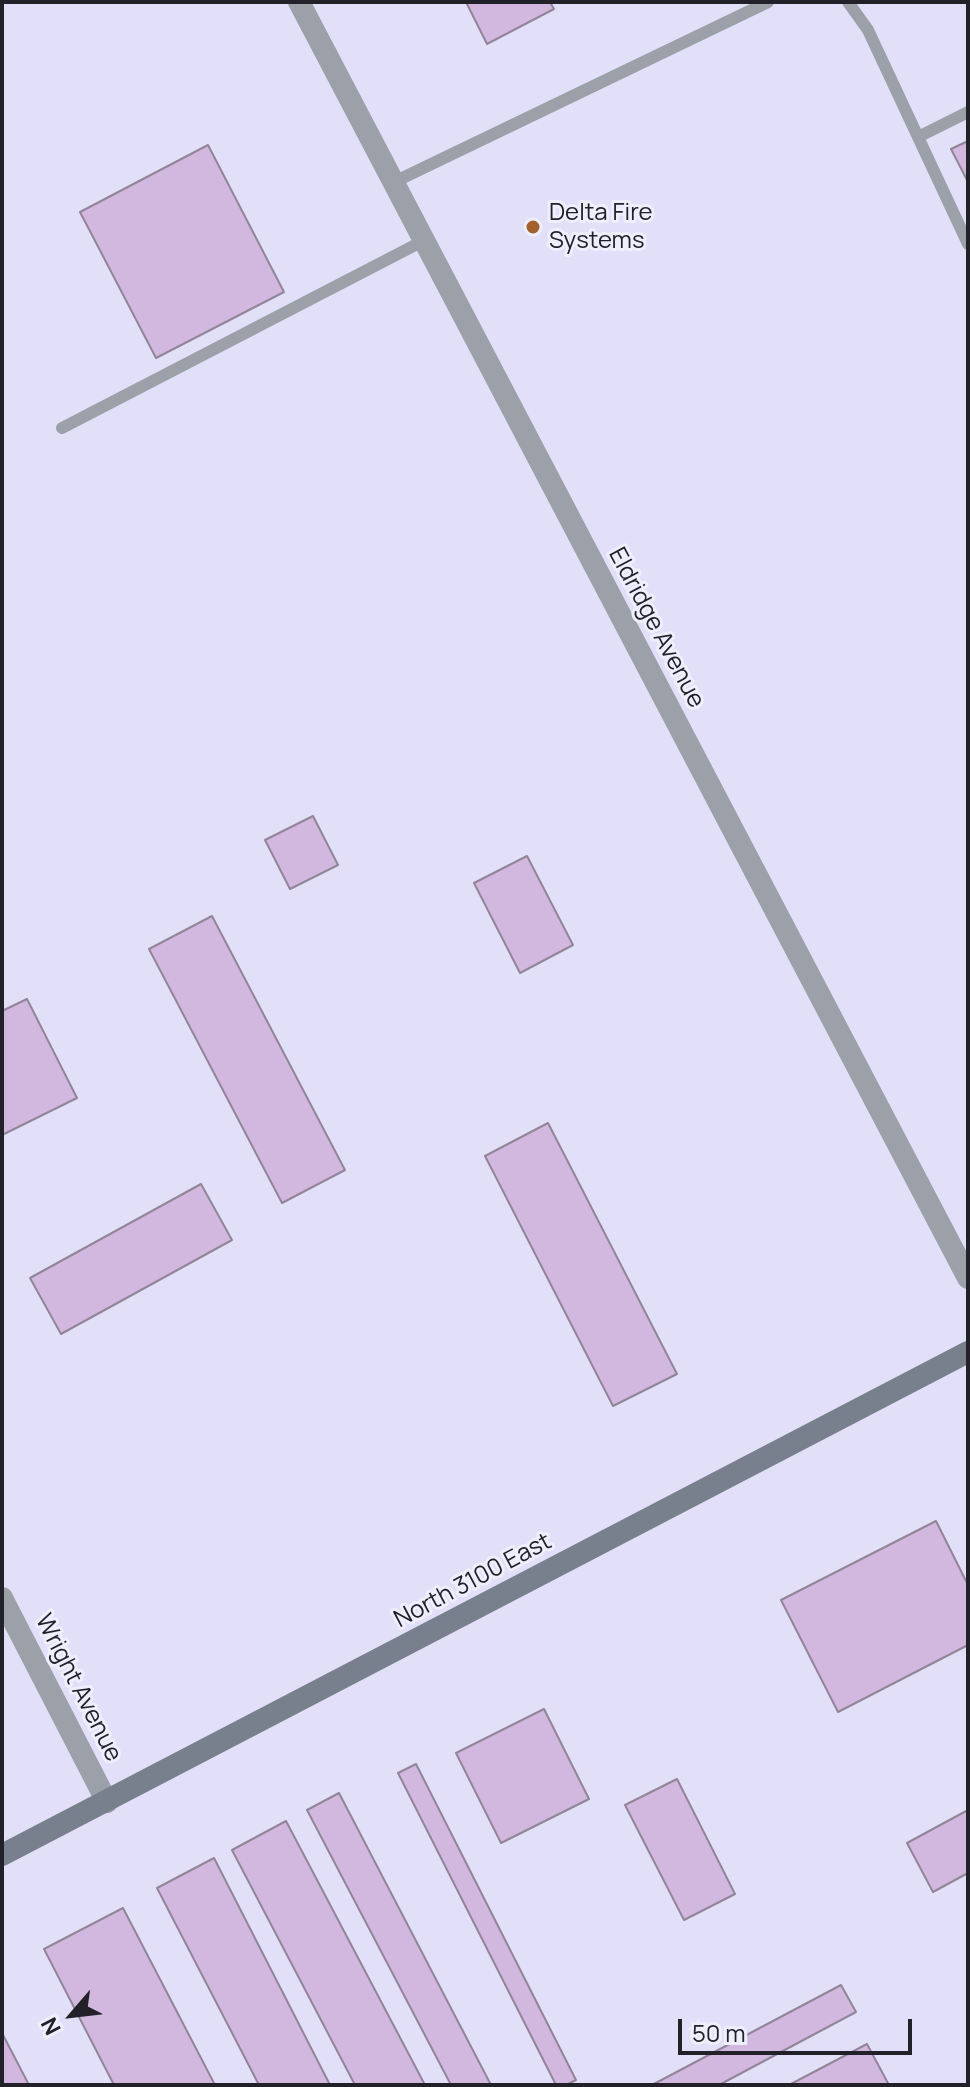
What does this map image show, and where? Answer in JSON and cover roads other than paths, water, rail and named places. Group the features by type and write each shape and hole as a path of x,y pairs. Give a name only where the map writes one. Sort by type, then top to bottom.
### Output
{"main road":[{"name":"North 3100 East","path":"2,1855 968,1352"}],"street":[{"name":"Eldridge Avenue","path":"299,2 968,1278"},
{"name":"Wright Avenue","path":"2,1598 107,1802"}],"lane":[{"path":"392,183 768,2"},
{"path":"848,2 868,30 968,244"},
{"path":"918,137 968,112"},
{"path":"62,428 423,241"}],"place":[{"name":"Delta Fire Systems","path":"533,227"}]}
